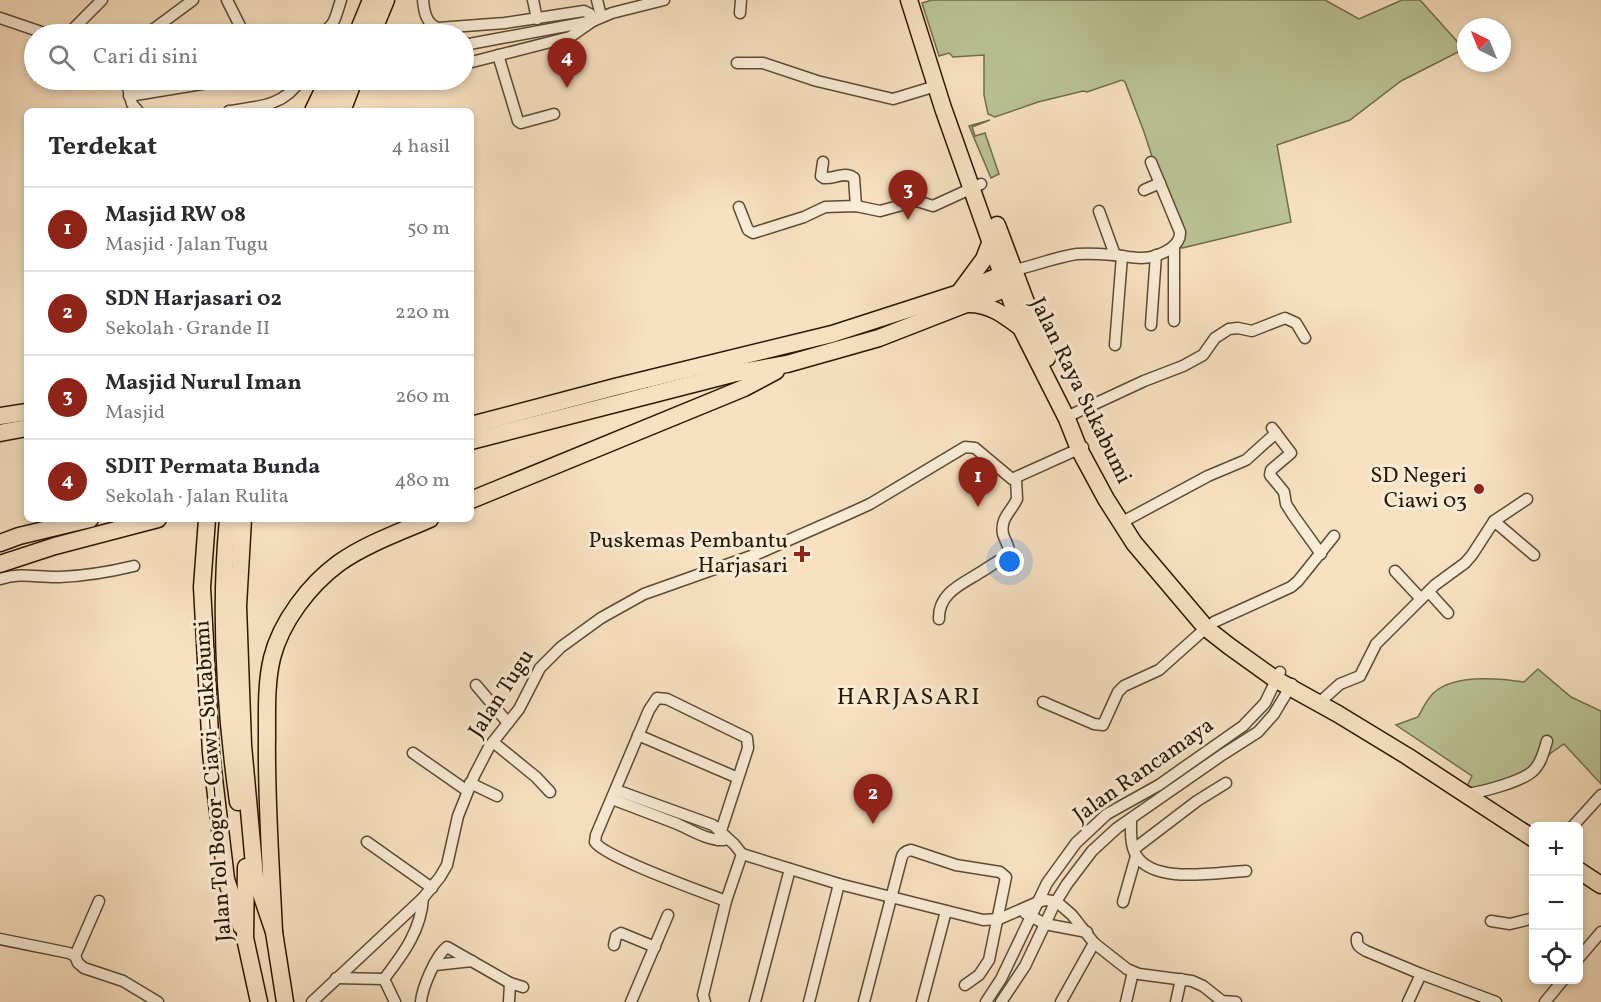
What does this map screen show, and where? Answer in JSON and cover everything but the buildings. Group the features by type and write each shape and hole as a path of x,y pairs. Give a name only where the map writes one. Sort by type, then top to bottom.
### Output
{"highway":[{"path":"364,24 371,0"},
{"path":"367,24 386,0"},
{"name":"Jalan Raya Sukabumi","path":"909,0 936,86 977,187 991,241 1045,353 1082,447 1106,499 1134,543 1210,625 1284,680 1529,836"},
{"name":"Jalan Raya Sukabumi","path":"917,0 977,187 1010,279 1021,328 1070,416"},
{"path":"314,108 323,90"},
{"path":"327,108 335,90"},
{"path":"343,108 350,90"},
{"path":"962,299 991,241"},
{"path":"474,440 736,373 787,364 879,338 1010,279"},
{"path":"474,424 962,299 1000,311 1021,328"},
{"path":"474,500 744,388 787,364"},
{"path":"0,416 24,412"},
{"path":"0,433 24,429"},
{"name":"Jalan Raya Sukabumi","path":"1082,447 1141,540 1210,625"},
{"path":"0,543 18,536 77,522"},
{"path":"0,564 55,546 147,522"},
{"path":"207,522 202,587 211,753 226,879 245,938"},
{"name":"Jalan Tol Bogor–Ciawi–Sukabumi","path":"228,522 236,744 247,875 245,938 260,1002"},
{"name":"Jalan Tol Bogor–Ciawi–Sukabumi","path":"232,584 242,522"},
{"path":"274,932 267,817 267,691 272,657 291,613 316,583 340,563 387,537 423,522"},
{"name":"Jalan Raya Sukabumi","path":"1284,680 1321,701 1338,714"},
{"name":"Jalan Tol Bogor–Ciawi–Sukabumi","path":"236,744 255,876 274,932 285,1002"},
{"path":"1583,873 1600,884"}],"street":[{"path":"78,24 102,0"},
{"path":"227,0 239,24"},
{"path":"333,24 341,0"},
{"path":"423,0 426,17 430,24"},
{"path":"534,0 537,19"},
{"path":"597,0 597,19"},
{"path":"474,43 597,19 664,0"},
{"path":"740,13 741,0"},
{"path":"160,24 187,2"},
{"path":"474,25 537,19 584,11 597,19"},
{"path":"0,18 24,26"},
{"path":"474,61 570,37 597,19"},
{"path":"498,55 518,121 521,123 554,114"},
{"path":"737,63 763,63 817,81 893,99 936,86"},
{"path":"128,90 135,108"},
{"path":"129,96 165,90"},
{"path":"246,108 277,102 292,90"},
{"path":"823,162 821,176 824,178 845,175 854,178 856,207"},
{"path":"1010,279 1037,265 1062,256 1085,254 1140,258 1156,255 1174,246 1180,239 1180,232 1151,162"},
{"path":"1144,190 1160,183"},
{"path":"739,207 748,230 753,233 804,217 825,207 856,207 880,211 917,201 933,206 977,187"},
{"path":"1099,211 1119,256 1115,345"},
{"path":"1174,246 1174,321"},
{"path":"1151,325 1156,255"},
{"path":"1070,416 1203,355 1215,338 1228,329 1238,327 1252,331 1285,318 1296,323 1305,339"},
{"path":"1128,519 1208,476 1246,460 1274,431 1292,445 1290,455 1271,470 1270,476 1284,492 1286,504 1321,554"},
{"name":"Jalan Tugu","path":"312,1002 432,888 447,865 468,787 493,741 519,709 540,668 553,653 601,618 650,591 748,557 870,504 965,447 975,448 1007,477 1016,479"},
{"path":"939,619 939,609 949,593 1005,557 1009,552 1004,537 1003,523 1006,514 1017,499 1016,479 1082,447"},
{"path":"1321,701 1340,684 1360,676 1376,644 1425,595 1472,555 1494,521 1527,499"},
{"path":"1494,521 1534,555"},
{"path":"1043,702 1094,724 1103,725 1118,693 1124,686 1159,670 1210,625 1284,592 1298,581 1334,536"},
{"path":"0,579 25,574 58,577 106,573 134,566"},
{"path":"1395,571 1448,613"},
{"name":"Jalan Rancamaya","path":"1001,1002 1025,966 1067,884 1092,851 1131,819 1258,732 1274,714 1284,680"},
{"name":"Jalan Rancamaya","path":"986,1002 1001,979 1059,864 1085,833 1107,814 1159,785 1243,726 1284,680"},
{"path":"476,685 508,723"},
{"path":"722,837 748,748 747,738 663,698 657,698 638,735 595,842 597,846 617,857 726,901"},
{"path":"638,735 738,778"},
{"path":"493,741 536,777 550,792"},
{"path":"1466,795 1485,792 1530,773 1538,765 1547,741"},
{"path":"413,753 468,787 497,796"},
{"path":"1135,853 1197,801 1226,783"},
{"path":"614,795 722,837 734,844 742,854 839,884 983,920 999,919 1038,902 1057,902 1072,915 1094,943 1133,972 1198,983 1222,1001 1236,1002"},
{"path":"1577,822 1601,795"},
{"path":"1123,902 1135,853 1131,819"},
{"path":"367,842 432,888"},
{"path":"864,1002 902,856 911,850 956,865 1003,873 1006,877 999,919 986,967 980,975 964,985"},
{"path":"1135,853 1152,869 1166,873 1246,871"},
{"path":"705,1002 703,998 726,901 742,854"},
{"path":"755,1002 789,869"},
{"path":"809,1002 839,884"},
{"path":"384,979 414,935 422,912 423,898"},
{"path":"99,901 75,956 78,963 84,968 123,981 158,1002"},
{"path":"1020,909 1045,924 1086,932"},
{"path":"922,1002 946,911"},
{"path":"631,1002 668,915"},
{"path":"1491,921 1510,924 1529,919"},
{"path":"1583,953 1601,932"},
{"path":"614,945 616,936 621,933 655,947"},
{"path":"1357,938 1359,948 1496,1002"},
{"path":"0,939 57,950 75,956"},
{"path":"1061,1002 1094,943"},
{"path":"421,1002 424,988 442,951 447,947 510,983 523,987"},
{"path":"435,965 472,961"},
{"path":"1126,1002 1133,972"},
{"path":"1408,1002 1421,974"},
{"path":"335,980 384,979"},
{"path":"384,979 395,1002"},
{"path":"1176,1002 1181,980"},
{"path":"509,1002 510,983"},
{"path":"1070,1002 1073,983"},
{"path":"1545,1002 1560,984"}],"green space":[{"path":"932,0 1325,0 1359,19 1402,0 1420,0 1457,41 1457,53 1401,81 1350,120 1277,145 1291,222 1182,248 1125,82 1122,80 1087,92 1038,102 995,117 988,114 984,95 984,55 953,57 949,53 939,56 922,3"},
{"path":"990,120 972,127 975,136 985,133 999,174 991,178 969,126"},
{"path":"1538,669 1571,697 1601,711 1601,784 1564,744 1551,753 1531,774 1476,789 1467,786 1472,776 1396,725 1418,717 1430,697 1438,689 1449,684 1474,679 1524,682"}],"place":[{"name":"SDIT Permata Bunda","path":"567,88"},
{"name":"Masjid Nurul Iman","path":"908,220"},
{"name":"SD Negeri Ciawi 03","path":"1479,489"},
{"name":"Masjid RW 08","path":"978,507"},
{"name":"Puskemas Pembantu Harjasari","path":"802,554"},
{"name":"SDN Harjasari 02","path":"873,824"}],"district":[{"name":"HARJASARI","path":"909,698"}]}
